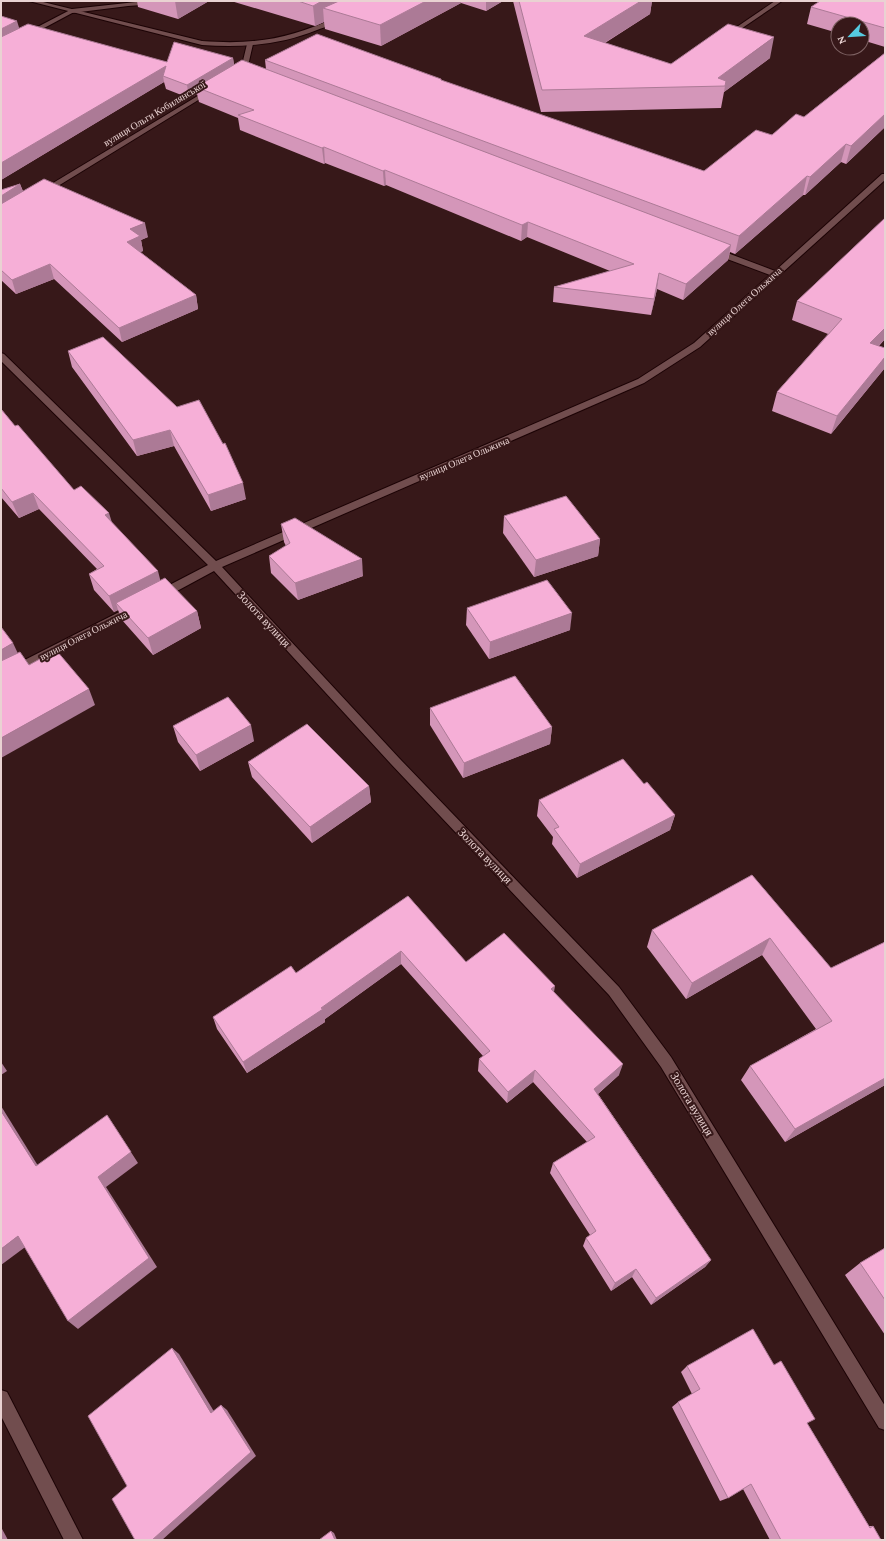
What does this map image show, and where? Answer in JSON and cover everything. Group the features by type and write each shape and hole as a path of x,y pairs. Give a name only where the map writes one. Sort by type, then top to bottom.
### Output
{"street":[{"path":"32,1 202,42 227,45 250,44 289,38 309,32 343,16"},
{"path":"1,49 72,11 128,4 171,1"},
{"path":"724,38 779,1"},
{"path":"230,78 248,72 250,44"},
{"name":"вулиця Ольги Кобилянської","path":"35,197 217,87"},
{"name":"вулиця Олега Ольжича","path":"1,677 215,566 641,381 697,344 885,176"},
{"path":"708,248 774,274"},
{"name":"Золота вулиця","path":"1,356 215,566 395,762 614,990 666,1062 885,1422"},
{"path":"1,1398 74,1540"}],"building":[{"path":"298,1 322,1 313,6"},
{"path":"339,1 426,1 380,25 323,8"},
{"path":"519,1 641,1 584,36 671,64 728,24 774,37 718,78 726,81 725,86 542,90"},
{"path":"820,1 885,1 885,28 870,24 870,16 843,16 811,7"},
{"path":"1,16 17,21 1,29"},
{"path":"28,24 167,62 174,42 233,58 187,85 163,76 166,66 1,163 1,37"},
{"path":"317,34 441,80 704,171 756,130 772,135 796,114 804,117 885,53 885,114 851,146 846,144 810,177 807,176 739,236 265,60"},
{"path":"242,60 731,245 686,284 659,273 654,299 554,287 634,264 528,222 522,225 385,170 383,171 238,115 254,110 196,87"},
{"path":"44,179 145,223 130,229 140,236 127,242 196,295 119,328 50,264 12,280 1,270 1,204"},
{"path":"20,184 1,196 1,190"},
{"path":"885,218 885,328 870,343 885,348 885,357 837,416 777,392 842,319 797,301"},
{"path":"103,337 177,407 199,400 223,444 225,443 243,483 208,495 170,430 133,440 68,351"},
{"path":"1,409 15,426 18,425 74,490 81,486 109,513 105,515 158,571 109,596 89,574 104,566 33,493 12,502 1,488"},
{"path":"566,496 600,539 536,560 504,516"},
{"path":"295,518 362,559 295,583 269,556 290,543 281,524"},
{"path":"165,578 197,611 148,638 116,603"},
{"path":"547,580 572,613 490,642 467,608"},
{"path":"1,627 13,643 1,650"},
{"path":"56,650 89,689 1,738 1,661 20,652 29,665"},
{"path":"515,676 552,727 464,763 430,708"},
{"path":"228,697 251,725 196,755 173,726"},
{"path":"307,724 369,786 310,827 248,762"},
{"path":"623,759 644,784 647,782 675,815 580,864 554,829 559,827 539,800"},
{"path":"752,875 831,968 885,942 885,1078 795,1129 750,1066 832,1021 770,938 692,983 652,930"},
{"path":"408,896 466,962 504,933 555,986 551,989 623,1064 594,1089 711,1260 656,1298 636,1269 615,1283 586,1238 596,1231 553,1163 595,1137 535,1070 508,1092 479,1059 490,1051 401,951 321,1008 323,1009 243,1062 213,1017 291,966 296,973"},
{"path":"1,1111 36,1166 107,1115 131,1152 98,1177 149,1258 68,1321 18,1236 1,1249"},
{"path":"885,1248 885,1300 860,1263"},
{"path":"753,1329 774,1365 781,1361 815,1419 807,1423 870,1528 873,1526 881,1540 781,1540 751,1484 728,1498 678,1402 700,1389 687,1366"},
{"path":"172,1348 211,1413 221,1405 251,1452 152,1540 135,1540 112,1499 127,1486 88,1416"},
{"path":"331,1531 335,1540 319,1540"}]}
